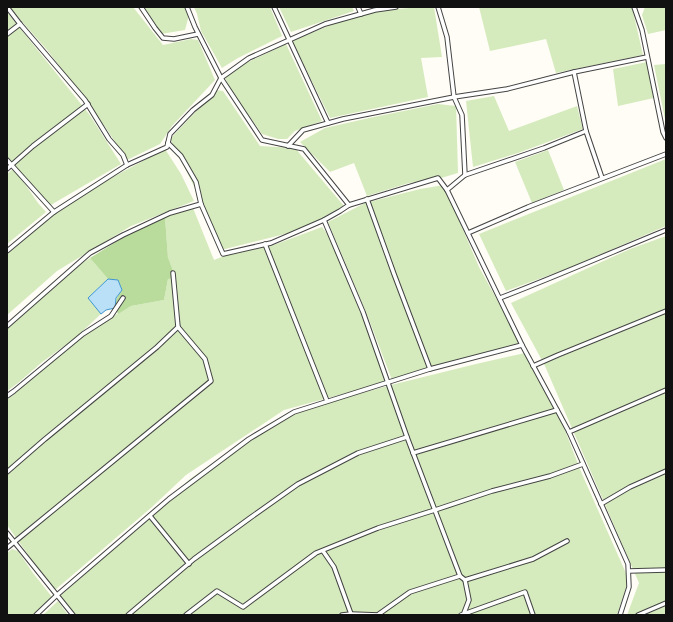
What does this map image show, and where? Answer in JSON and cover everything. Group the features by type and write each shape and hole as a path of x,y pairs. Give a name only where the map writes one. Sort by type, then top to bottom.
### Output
{"lane":[{"path":"7,7 86,100 109,139 123,156 127,166"},
{"path":"141,7 154,28 163,38 174,39 198,34"},
{"path":"187,7 198,34 221,78 262,140 304,149 349,205"},
{"path":"274,7 328,124"},
{"path":"358,7 361,14"},
{"path":"7,251 54,212 127,166 167,147 170,134 193,110 212,95 221,78 249,58 326,24 375,10 396,7"},
{"path":"438,7 447,37 454,97 462,115 465,175"},
{"path":"634,7 642,30 663,132 666,138"},
{"path":"7,34 20,24"},
{"path":"288,146 303,130 343,119 454,97 507,89 574,72 647,57"},
{"path":"574,72 586,131 602,178"},
{"path":"7,168 32,146 88,104"},
{"path":"447,190 465,175 544,148 586,131"},
{"path":"168,144 181,156 196,182 201,204 223,254 271,243 324,220 349,205 438,178 447,190 522,345 569,432 628,564 629,587 620,615"},
{"path":"468,233 528,207 666,154"},
{"path":"7,160 54,212"},
{"path":"367,199 430,369"},
{"path":"7,326 90,253 123,235 170,213 201,204"},
{"path":"324,220 363,312 407,437 460,576 465,580 469,600 463,615"},
{"path":"500,298 552,278 666,230"},
{"path":"265,244 327,401"},
{"path":"7,548 211,381 205,359 178,327 173,273"},
{"path":"7,396 83,334 111,316 122,298"},
{"path":"534,366 666,311"},
{"path":"7,472 157,347 178,327"},
{"path":"36,615 57,595 169,499 248,440 294,412 430,369 522,345"},
{"path":"569,432 666,390"},
{"path":"413,453 557,410"},
{"path":"128,615 189,564 298,484 358,453 407,437"},
{"path":"186,615 217,591 244,607 316,553 378,528 492,491 550,476 583,464"},
{"path":"601,504 630,487 666,471"},
{"path":"150,516 189,564"},
{"path":"7,533 73,615"},
{"path":"465,580 533,560 567,541"},
{"path":"322,551 334,568 351,614"},
{"path":"628,571 666,570"},
{"path":"342,615 379,615 410,592 460,576"},
{"path":"463,615 525,592 533,615"},
{"path":"638,615 666,603"}],"green space":[{"path":"9,7 133,7 163,45 191,39 198,40 215,80 172,126 160,144 127,160 106,128 48,51"},
{"path":"141,7 185,7 189,15 185,30 161,34"},
{"path":"194,7 270,7 282,36 238,58 222,68 201,31"},
{"path":"279,7 352,7 354,11 291,32"},
{"path":"434,7 442,57 421,58 428,97 330,118 292,41 362,12"},
{"path":"479,7 632,7 643,55 556,73 546,39 490,51"},
{"path":"645,7 666,7 666,30 648,34 642,15"},
{"path":"7,12 89,114 121,164 49,206 7,157"},
{"path":"286,44 322,121 295,131 287,139 278,139 262,134 233,93 223,74"},
{"path":"647,62 654,98 618,106 613,69"},
{"path":"666,64 666,124 654,65"},
{"path":"216,90 223,91 260,146 295,148 344,206 301,230 221,250 199,196 170,139"},
{"path":"494,96 509,131 577,106 583,129 518,153 473,167 466,101"},
{"path":"438,104 456,106 458,173 441,178 409,183 367,196 354,163 330,172 300,142 325,128"},
{"path":"165,149 181,174 194,201 131,226 57,271 7,315 7,252 74,197"},
{"path":"548,150 564,190 532,203 515,162"},
{"path":"666,159 666,226 569,268 506,291 479,234"},
{"path":"14,168 46,212 7,244 7,174"},
{"path":"444,185 479,267 522,345 392,380 366,312 328,222 365,203 420,189"},
{"path":"193,208 214,260 242,249 271,246 322,227 329,236 350,284 385,380 383,383 284,410 186,475 152,507 55,590 7,525 7,400 76,342 108,319 131,306 164,300 168,279 176,277 168,259 165,217"},
{"path":"165,217 168,258 176,278 168,279 164,300 131,306 118,314 116,301 122,290 118,280 108,279 90,258 132,232"},
{"path":"666,236 666,615 627,615 639,583 545,366 511,303 630,249"},
{"path":"90,258 108,279 88,298 101,314 75,338 7,391 7,323 64,275"},
{"path":"525,353 559,415 582,474 629,580 617,615 75,615 60,596 190,479 289,413 391,385"},
{"path":"12,549 18,551 52,597 33,615 7,615 7,553"},
{"path":"58,601 68,615 43,615"}],"water":[{"path":"108,279 118,280 122,290 116,298 115,308 106,310 101,314 88,298"}]}
